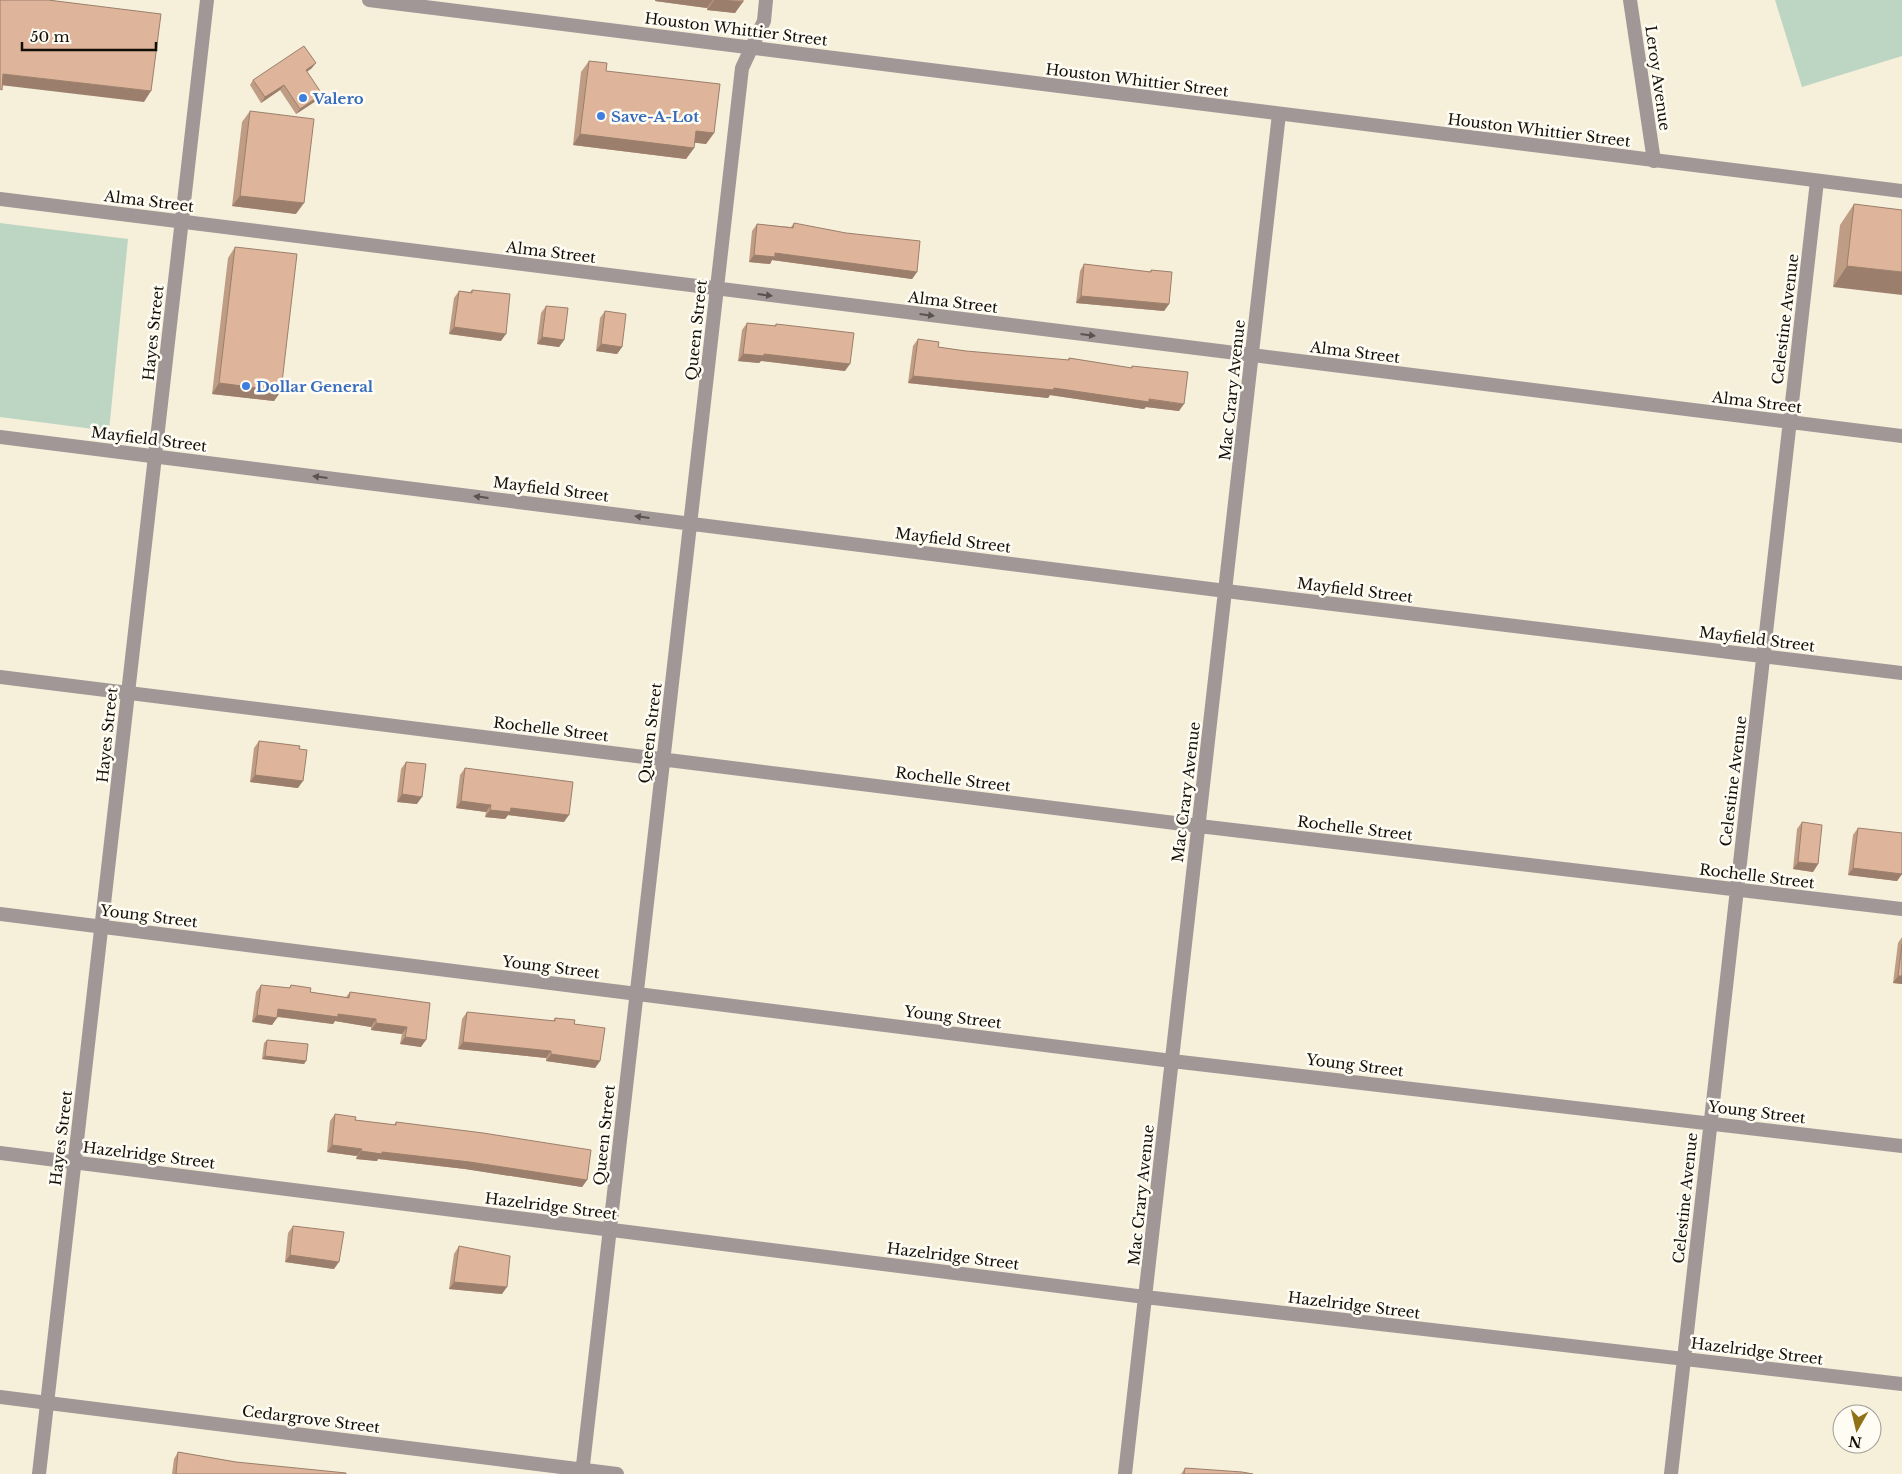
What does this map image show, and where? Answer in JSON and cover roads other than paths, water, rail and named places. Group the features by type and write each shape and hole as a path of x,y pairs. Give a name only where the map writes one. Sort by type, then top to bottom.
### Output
{"street":[{"name":"Hayes Street","path":"39,1474 207,0"},
{"name":"Houston Whittier Street","path":"369,0 1902,191"},
{"name":"Queen Street","path":"583,1472 742,68 764,21 766,0"},
{"name":"Leroy Avenue","path":"1630,0 1654,161"},
{"name":"Mac Crary Avenue","path":"1125,1474 1279,114"},
{"name":"Celestine Avenue","path":"1671,1474 1817,181"},
{"name":"Alma Street","path":"0,199 1902,436"},
{"name":"Mayfield Street","path":"0,437 1226,591 1902,672"},
{"name":"Rochelle Street","path":"0,677 1199,826 1902,909"},
{"name":"Young Street","path":"0,914 1172,1060 1902,1146"},
{"name":"Hazelridge Street","path":"0,1153 1145,1297 1902,1384"},
{"name":"Cedargrove Street","path":"0,1397 583,1472 617,1474"}],"place":[{"name":"Valero","path":"303,98"},
{"name":"Save-A-Lot","path":"601,116"},
{"name":"Dollar General","path":"246,386"}]}
